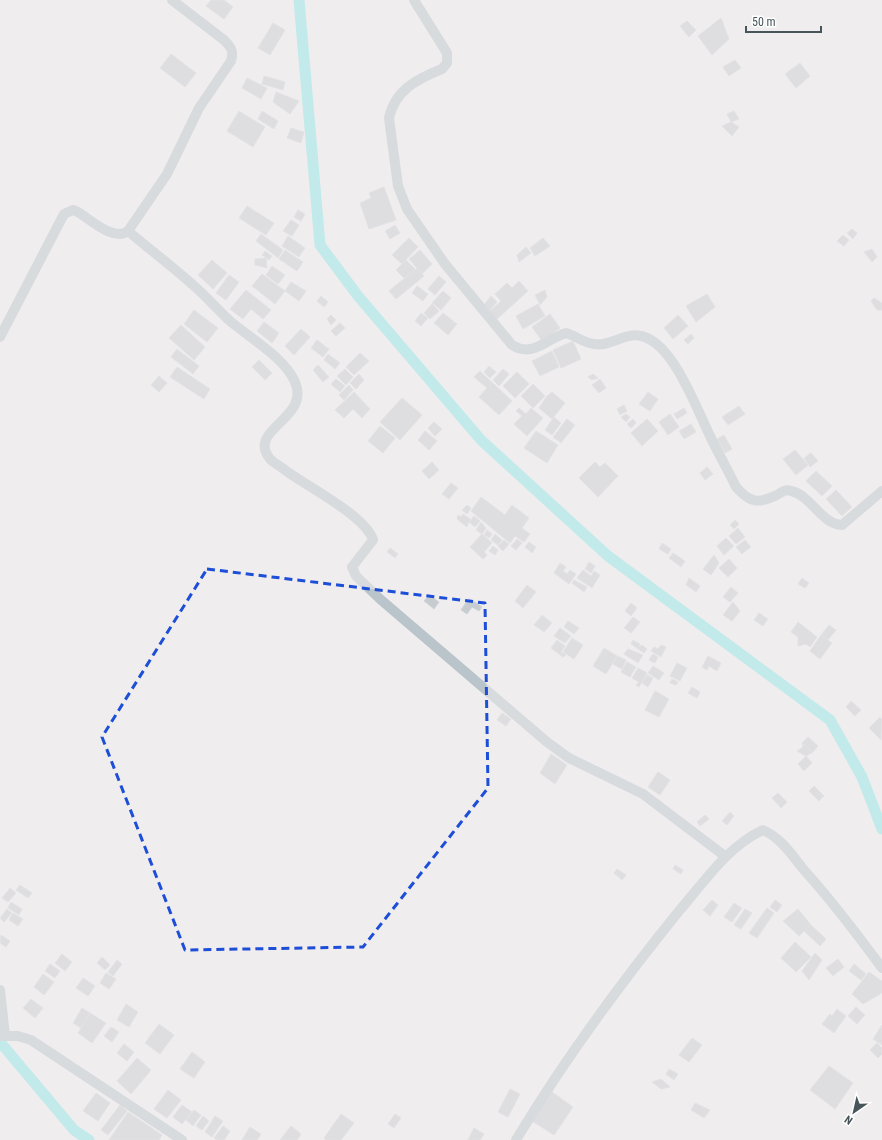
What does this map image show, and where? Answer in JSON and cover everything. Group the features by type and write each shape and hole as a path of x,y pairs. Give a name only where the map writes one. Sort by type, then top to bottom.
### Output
{"street":[{"path":"0,337 64,214 73,210 78,212 114,234 119,235 128,230 167,174 200,108 231,61 234,53 231,47 172,0"},
{"path":"414,0 447,53 447,63 442,69 401,92 392,107 389,118 398,186 407,209 432,246 512,345 520,350 528,350 566,334 595,345 608,343 628,335 642,336 657,344 668,357 685,385 736,487 745,497 752,500 760,501 785,490 792,491 816,508 829,521 836,525 842,525 882,491"},
{"path":"128,230 184,277 229,320 281,362 294,380 299,391 298,400 293,410 273,428 265,440 265,450 271,459 304,484 355,516 371,533 372,540 352,567 356,576 380,599 547,742 569,758 642,794 726,857"},
{"path":"516,1140 541,1098 646,954 709,875 726,857 750,836 763,830 774,834 827,897 882,968"},
{"path":"0,990 3,1036 31,1040 182,1140"}],"highlighted area":[{"path":"207,569 485,603 488,788 363,947 185,950 102,737"}],"building":[{"path":"211,0 224,0 233,7 224,19 206,6"},
{"path":"721,18 729,39 712,55 698,36"},
{"path":"687,21 696,30 689,37 680,26"},
{"path":"273,23 285,30 270,55 258,48"},
{"path":"171,54 196,73 185,87 160,68"},
{"path":"735,60 741,68 729,76 723,67"},
{"path":"800,63 810,76 796,88 785,74"},
{"path":"264,76 285,82 283,90 262,84"},
{"path":"247,78 267,88 261,99 242,88"},
{"path":"276,92 299,101 290,114 273,102"},
{"path":"239,111 265,127 253,147 227,131"},
{"path":"262,111 278,121 274,129 258,119"},
{"path":"734,111 739,119 731,122 727,114"},
{"path":"731,122 739,127 732,136 722,126"},
{"path":"291,128 304,132 301,143 287,138"},
{"path":"384,187 396,220 369,229 360,203 371,198 369,193"},
{"path":"247,206 274,223 266,235 239,218"},
{"path":"298,210 305,214 301,221 294,217"},
{"path":"291,220 299,225 292,236 283,231"},
{"path":"395,225 400,233 390,239 385,231"},
{"path":"852,229 857,233 853,239 847,233"},
{"path":"261,234 283,250 278,258 256,241"},
{"path":"843,235 849,240 844,246 837,241"},
{"path":"288,236 305,248 299,257 282,246"},
{"path":"409,238 418,247 402,264 392,255"},
{"path":"543,238 550,246 535,256 530,248"},
{"path":"526,247 531,253 519,262 517,255"},
{"path":"872,249 877,257 872,262 864,252"},
{"path":"285,250 303,262 297,271 279,259"},
{"path":"420,250 432,264 422,274 409,259"},
{"path":"265,251 272,256 269,260 262,255"},
{"path":"266,258 267,268 255,265 255,259"},
{"path":"212,260 227,273 213,289 198,275"},
{"path":"406,260 415,269 405,279 396,270"},
{"path":"272,266 285,275 278,284 266,275"},
{"path":"417,268 424,276 396,299 389,291"},
{"path":"262,274 285,291 275,304 252,286"},
{"path":"229,275 239,282 226,300 216,293"},
{"path":"439,276 446,282 435,295 428,289"},
{"path":"519,281 528,291 496,320 489,312 501,301 495,294 507,283 512,288"},
{"path":"291,282 306,291 299,301 285,291"},
{"path":"417,286 428,294 423,301 412,293"},
{"path":"246,290 271,310 263,319 251,309 243,319 230,309"},
{"path":"545,290 547,297 540,305 535,295"},
{"path":"443,291 451,298 441,310 432,303"},
{"path":"707,294 715,307 696,322 686,306"},
{"path":"321,296 328,302 324,307 317,301"},
{"path":"491,296 497,302 490,310 484,305"},
{"path":"874,298 882,303 882,310 877,310 871,301"},
{"path":"432,304 439,311 430,319 424,313"},
{"path":"538,304 545,316 523,329 516,316"},
{"path":"194,310 218,328 207,342 184,324"},
{"path":"421,313 428,318 421,326 415,321"},
{"path":"443,313 457,324 448,335 434,323"},
{"path":"550,314 560,328 542,341 532,327"},
{"path":"331,315 336,320 331,325 327,319"},
{"path":"678,315 688,326 673,339 664,328"},
{"path":"264,322 279,333 272,343 257,331"},
{"path":"340,323 345,328 336,336 331,331"},
{"path":"181,325 205,347 194,360 169,338"},
{"path":"301,329 310,337 294,355 285,346"},
{"path":"691,334 694,338 688,344 684,340"},
{"path":"317,340 329,349 323,357 311,348"},
{"path":"573,341 581,359 561,368 553,350"},
{"path":"177,349 199,366 193,374 171,357"},
{"path":"552,351 559,367 540,376 532,361"},
{"path":"360,353 369,361 354,375 346,367"},
{"path":"328,354 340,363 335,369 324,360"},
{"path":"259,360 272,373 265,380 252,367"},
{"path":"318,365 329,377 323,382 313,370"},
{"path":"489,366 496,372 490,378 484,372"},
{"path":"177,367 210,389 204,399 170,377"},
{"path":"345,369 353,377 346,385 337,376"},
{"path":"503,369 509,374 499,386 493,380"},
{"path":"480,371 512,401 499,415 479,397 487,388 474,377"},
{"path":"517,372 529,384 515,398 503,386"},
{"path":"359,374 364,380 356,389 350,383"},
{"path":"593,374 598,378 592,380 588,377"},
{"path":"159,376 167,383 159,392 151,385"},
{"path":"336,379 345,386 340,392 331,384"},
{"path":"600,379 606,388 599,393 592,385"},
{"path":"533,384 545,396 533,408 521,396"},
{"path":"349,385 353,390 344,400 339,395"},
{"path":"354,392 370,409 362,418 353,409 344,418 335,410"},
{"path":"552,392 565,403 552,419 539,408 547,396"},
{"path":"648,392 658,399 650,411 639,404"},
{"path":"402,398 422,415 400,440 380,422"},
{"path":"624,405 627,411 620,415 617,409"},
{"path":"739,406 745,414 728,425 722,417"},
{"path":"519,408 526,414 531,408 543,418 527,436 514,424 522,416 516,411"},
{"path":"684,408 687,413 677,419 674,414"},
{"path":"626,414 630,417 626,422 621,417"},
{"path":"670,414 679,427 668,435 659,422"},
{"path":"554,417 561,423 552,435 545,430"},
{"path":"567,419 575,425 561,443 553,437"},
{"path":"633,419 636,423 631,428 627,424"},
{"path":"647,419 658,431 642,446 631,433"},
{"path":"434,422 442,429 435,436 428,428"},
{"path":"691,424 696,432 684,439 679,431"},
{"path":"380,426 395,438 383,453 368,441"},
{"path":"425,431 437,441 429,450 418,440"},
{"path":"536,431 558,445 547,463 524,448"},
{"path":"724,435 732,449 725,453 717,439"},
{"path":"795,450 808,465 796,475 783,459"},
{"path":"811,453 818,461 810,467 804,458"},
{"path":"432,462 439,470 429,479 422,471"},
{"path":"595,462 600,467 605,463 618,476 598,497 579,478"},
{"path":"707,467 713,474 705,480 700,473"},
{"path":"816,471 832,486 822,496 806,481"},
{"path":"451,483 458,488 449,499 442,494"},
{"path":"836,490 852,507 842,516 826,499"},
{"path":"481,497 505,515 512,505 529,518 522,528 530,534 524,542 515,536 510,543 471,511"},
{"path":"467,505 471,508 467,514 462,510"},
{"path":"463,514 470,519 467,527 457,519 458,515 461,517"},
{"path":"474,516 480,521 475,527 469,522"},
{"path":"735,520 739,524 734,529 730,525"},
{"path":"481,522 486,528 482,534 476,530"},
{"path":"738,528 745,537 736,544 729,536"},
{"path":"487,530 492,534 489,538 484,535"},
{"path":"482,534 492,543 484,552 487,555 483,559 470,547"},
{"path":"495,534 502,540 498,545 491,540"},
{"path":"726,538 734,546 724,555 717,546"},
{"path":"517,539 522,543 516,550 511,546"},
{"path":"504,540 509,544 503,551 498,546"},
{"path":"745,540 751,547 742,554 736,547"},
{"path":"529,542 536,547 532,553 525,547"},
{"path":"662,543 671,549 668,554 659,549"},
{"path":"493,546 498,550 495,555 489,551"},
{"path":"390,548 398,554 395,558 387,552"},
{"path":"673,553 685,561 681,567 669,558"},
{"path":"714,555 719,563 711,575 703,569"},
{"path":"729,559 737,568 728,577 719,568"},
{"path":"589,562 595,566 591,573 585,569"},
{"path":"560,563 566,567 563,571 567,574 570,570 576,574 569,584 554,573"},
{"path":"583,570 591,576 594,571 600,575 592,588 577,578"},
{"path":"689,578 700,586 696,592 686,585"},
{"path":"802,578 809,583 805,588 798,584"},
{"path":"574,580 587,587 584,592 572,583"},
{"path":"527,585 536,592 523,608 515,601"},
{"path":"731,587 738,593 730,602 723,597"},
{"path":"429,595 439,602 434,609 424,601"},
{"path":"469,598 482,607 479,611 472,607 467,614 461,610"},
{"path":"733,602 740,611 732,621 723,615"},
{"path":"631,603 637,608 631,616 625,611"},
{"path":"759,613 768,619 763,626 754,620"},
{"path":"542,615 552,623 544,632 534,625"},
{"path":"633,617 640,622 631,633 624,628"},
{"path":"568,621 579,628 574,634 564,627"},
{"path":"798,622 817,637 810,647 806,644 798,646 798,637 791,632"},
{"path":"829,625 836,630 828,640 821,635"},
{"path":"560,628 571,636 565,643 554,636"},
{"path":"821,635 832,643 820,659 810,651"},
{"path":"572,638 583,645 574,659 563,652"},
{"path":"557,640 565,646 561,652 566,655 563,657 551,648"},
{"path":"633,640 640,644 639,647 642,645 647,649 644,653 631,644"},
{"path":"661,645 666,647 661,657 651,651 654,647 658,649"},
{"path":"604,648 617,656 606,674 593,666"},
{"path":"628,649 643,655 638,663 624,654"},
{"path":"653,654 658,657 655,663 649,660"},
{"path":"617,656 626,660 622,669 613,664"},
{"path":"708,656 721,663 717,671 709,666 707,670 702,667"},
{"path":"627,662 636,667 630,677 621,672"},
{"path":"677,663 687,668 680,681 670,676"},
{"path":"653,666 664,673 659,680 648,673"},
{"path":"638,668 647,673 639,687 636,685 639,682 632,678"},
{"path":"647,675 653,678 648,687 642,683"},
{"path":"672,679 678,682 676,685 670,683"},
{"path":"692,687 700,692 697,698 688,693"},
{"path":"655,691 669,699 659,717 645,710"},
{"path":"851,701 861,710 855,716 846,707"},
{"path":"502,713 511,719 506,726 497,720"},
{"path":"880,717 882,720 881,740 869,728"},
{"path":"808,737 818,746 813,752 802,743"},
{"path":"802,743 813,752 806,756 797,751 803,747"},
{"path":"551,754 567,765 555,784 540,773"},
{"path":"806,756 812,763 804,771 798,764"},
{"path":"658,772 670,780 660,795 648,787"},
{"path":"814,786 824,796 819,801 809,791"},
{"path":"778,793 787,802 781,808 772,798"},
{"path":"730,812 734,816 727,825 722,821"},
{"path":"705,815 709,819 700,826 697,822"},
{"path":"675,865 683,870 681,874 673,869"},
{"path":"617,869 626,875 622,880 614,873"},
{"path":"20,885 32,893 28,898 16,890"},
{"path":"10,888 16,893 8,902 2,898"},
{"path":"712,900 718,905 710,916 703,910"},
{"path":"775,900 782,905 777,912 770,907"},
{"path":"11,902 22,909 19,915 8,908"},
{"path":"734,903 742,908 732,922 724,917"},
{"path":"767,908 774,913 757,938 749,933"},
{"path":"7,909 12,913 4,922 0,918"},
{"path":"745,909 752,913 741,929 734,925"},
{"path":"798,909 811,925 799,936 783,921"},
{"path":"13,913 23,919 18,926 9,920"},
{"path":"811,925 826,939 820,946 804,931"},
{"path":"1,935 10,941 6,947 0,943"},
{"path":"795,942 811,957 796,972 781,958"},
{"path":"815,953 822,960 809,980 802,971"},
{"path":"62,954 72,962 65,971 55,963"},
{"path":"102,957 110,965 105,970 97,963"},
{"path":"838,959 844,967 833,976 826,968"},
{"path":"117,960 122,964 113,976 108,972"},
{"path":"50,964 60,971 55,978 45,971"},
{"path":"854,964 866,974 861,980 849,971"},
{"path":"869,972 882,981 882,993 863,1004 852,994"},
{"path":"106,973 116,979 109,989 100,983"},
{"path":"43,974 54,982 44,995 34,987"},
{"path":"83,978 95,986 88,996 76,988"},
{"path":"31,999 43,1008 35,1018 23,1008"},
{"path":"126,1004 138,1012 129,1027 117,1020"},
{"path":"856,1007 865,1015 857,1024 848,1016"},
{"path":"82,1008 90,1013 81,1028 73,1023"},
{"path":"837,1009 846,1016 834,1033 822,1024 830,1014 832,1016"},
{"path":"90,1013 106,1023 92,1043 78,1033"},
{"path":"159,1024 174,1035 160,1054 145,1043"},
{"path":"882,1025 882,1045 873,1039"},
{"path":"111,1027 119,1032 112,1042 104,1036"},
{"path":"692,1038 702,1045 689,1062 679,1055"},
{"path":"877,1043 882,1048 882,1054 878,1058 870,1050"},
{"path":"124,1044 134,1052 127,1061 117,1053"},
{"path":"192,1052 205,1062 194,1078 180,1069"},
{"path":"137,1058 151,1070 131,1094 117,1081"},
{"path":"829,1066 853,1083 835,1109 810,1090"},
{"path":"669,1069 678,1074 674,1080 666,1074"},
{"path":"661,1079 670,1087 661,1089 652,1082"},
{"path":"510,1089 520,1094 508,1117 498,1112"},
{"path":"168,1090 181,1100 167,1118 154,1109"},
{"path":"552,1092 573,1107 554,1135 532,1121"},
{"path":"96,1093 110,1103 98,1121 83,1111"},
{"path":"695,1103 710,1110 704,1118 691,1110"},
{"path":"120,1105 127,1111 108,1135 101,1130"},
{"path":"182,1105 192,1112 182,1124 173,1117"},
{"path":"194,1110 201,1115 193,1126 186,1120"},
{"path":"128,1112 162,1135 159,1140 109,1140"},
{"path":"341,1114 354,1123 341,1140 326,1140 324,1138"},
{"path":"395,1114 401,1118 394,1128 388,1124"},
{"path":"203,1116 209,1121 202,1130 196,1126"},
{"path":"215,1116 223,1121 212,1137 205,1132"},
{"path":"223,1126 230,1131 224,1140 217,1140 214,1138"},
{"path":"291,1126 301,1134 297,1140 280,1140"},
{"path":"250,1127 261,1134 257,1140 242,1140"},
{"path":"474,1128 484,1134 480,1140 468,1140"}],"waterway":[{"path":"299,0 320,245 358,296 481,440 608,556 830,720 862,777 882,829"},
{"path":"0,1042 74,1130 89,1140"}]}
